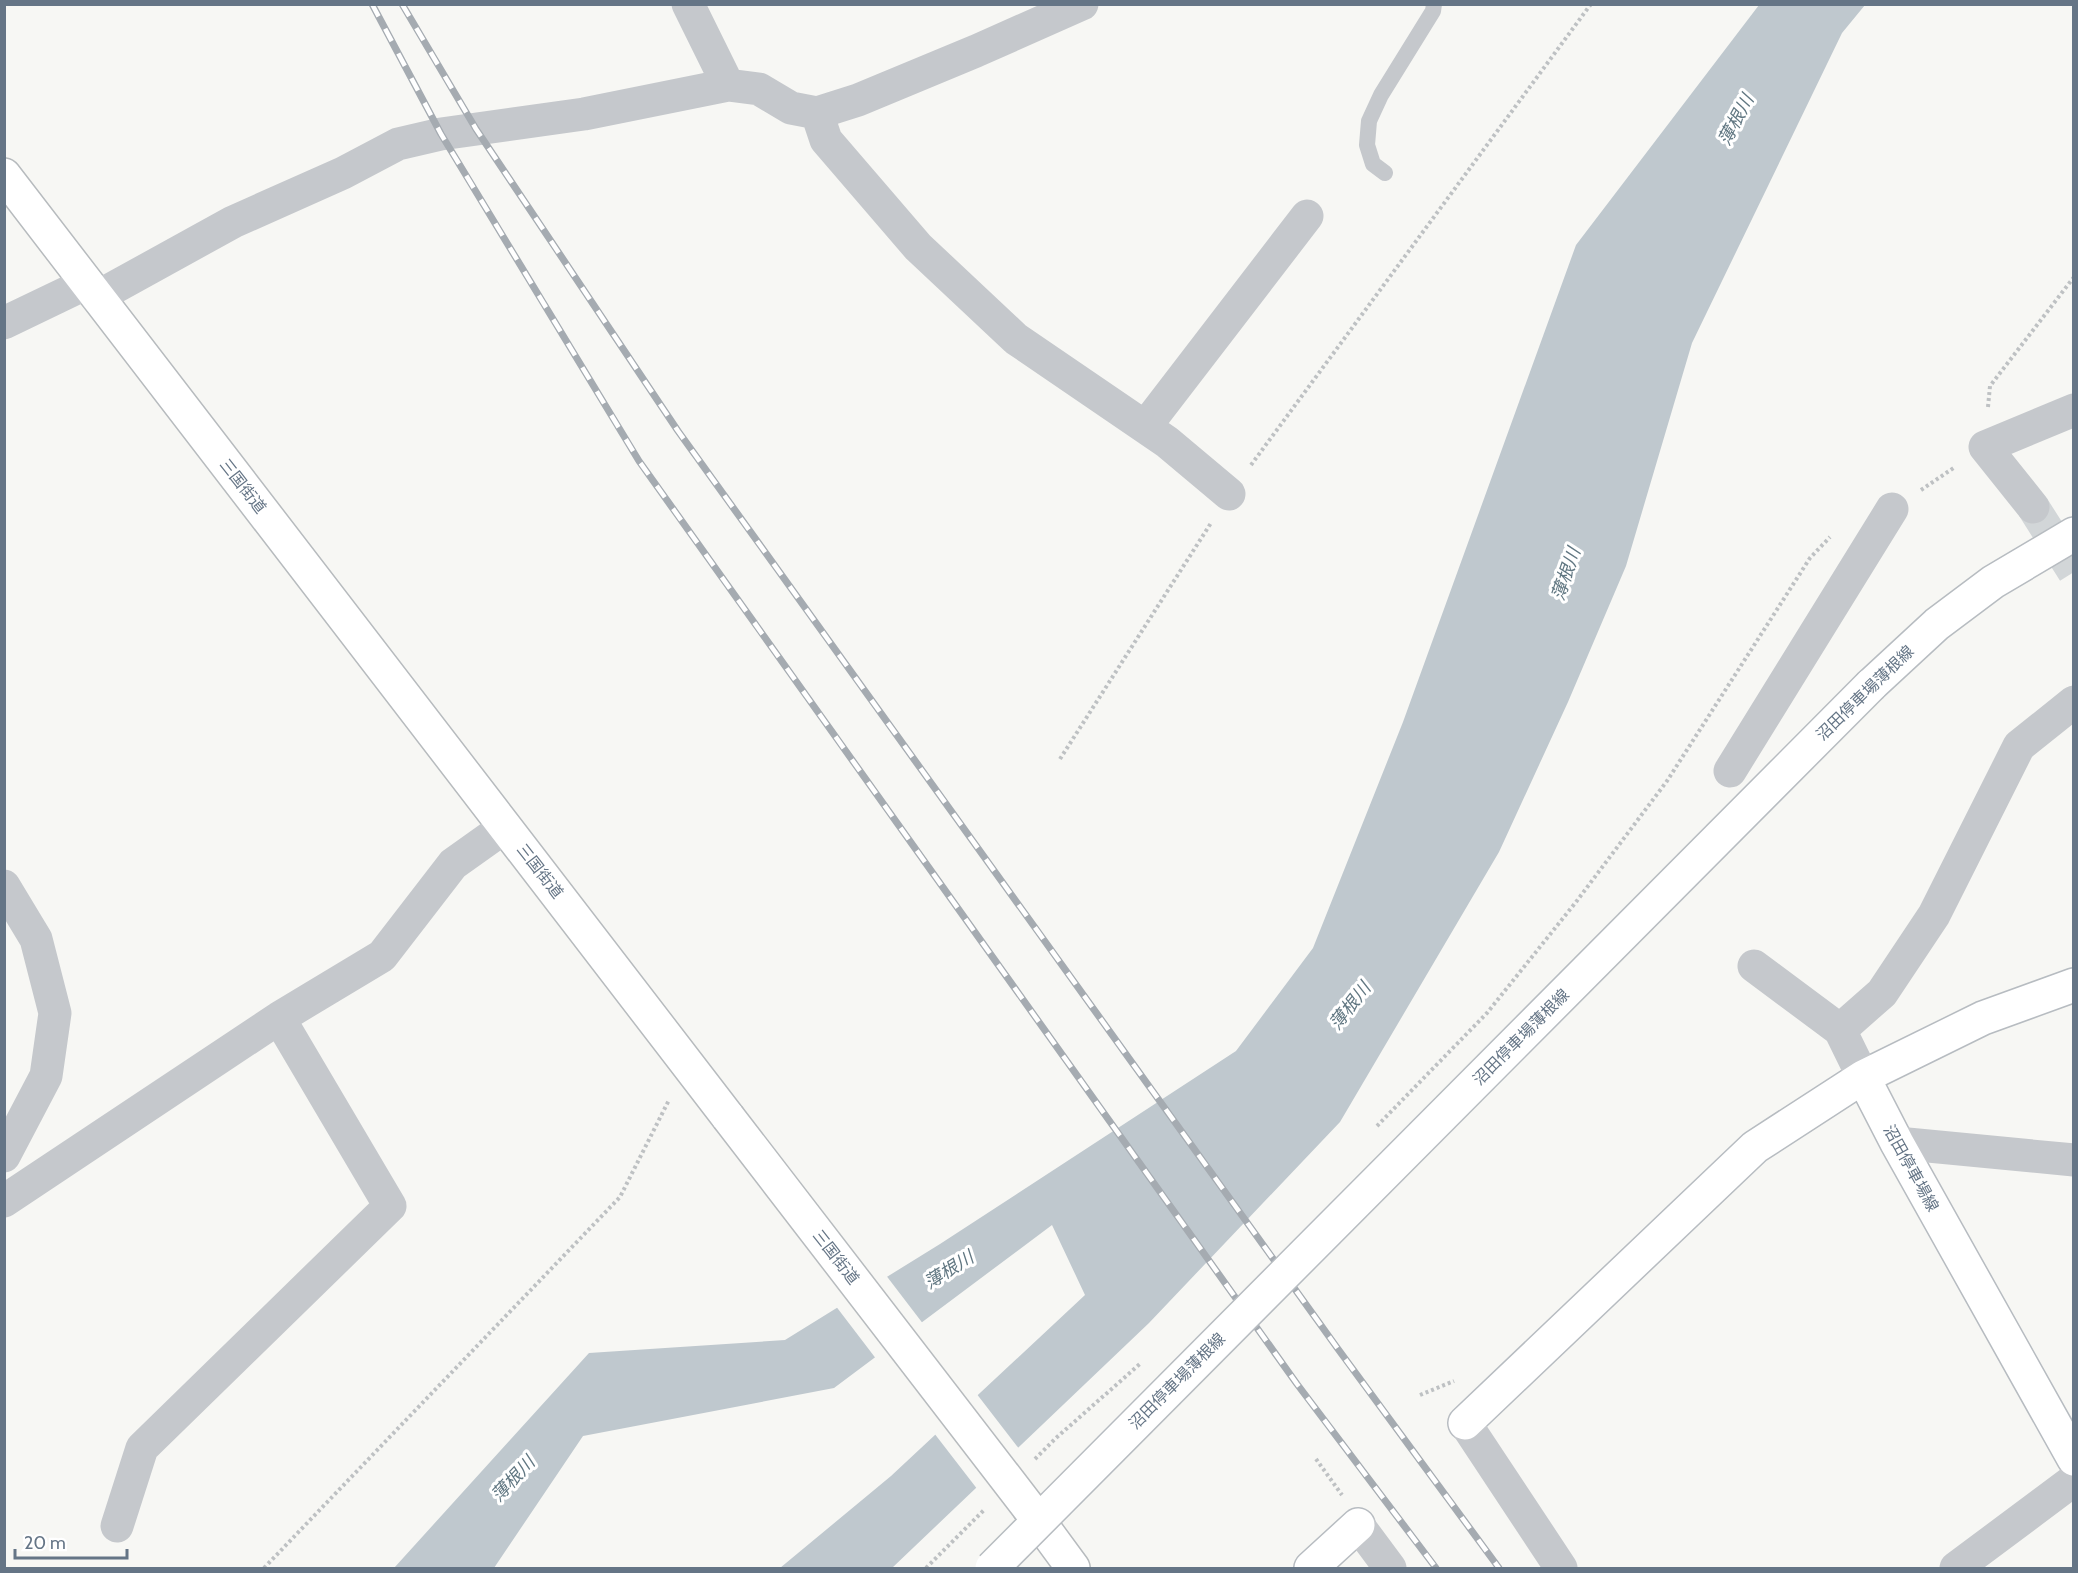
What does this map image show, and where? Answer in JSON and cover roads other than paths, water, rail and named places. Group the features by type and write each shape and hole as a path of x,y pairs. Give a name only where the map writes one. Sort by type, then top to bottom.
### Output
{"main road":[{"name":"三国街道","path":"4,175 1029,1508 1069,1567"},
{"name":"沼田停車場薄根線","path":"992,1569 1871,685 1937,624 1993,582 2073,534"},
{"path":"1466,1423 1755,1147 1863,1077 1983,1018 2073,985"},
{"name":"沼田停車場線","path":"1863,1077 1897,1143 2073,1459"},
{"path":"1311,1569 1358,1525"}],"street":[{"path":"688,4 728,85"},
{"path":"4,324 92,290 233,222 343,174 398,144 441,134 584,114 728,85 759,89 791,108 817,113 858,100 966,56 1082,4"},
{"path":"817,113 826,140 918,247 1016,339 1167,442 1229,494"},
{"path":"1145,427 1307,216"},
{"path":"2033,507 1985,447 2073,410"},
{"path":"1730,771 1892,509"},
{"path":"1840,1030 1882,993 1934,915 2019,746 2073,702"},
{"path":"4,1161 11,1196 279,1018 382,956 453,864 505,826"},
{"path":"4,886 36,939 55,1013 46,1077 4,1156"},
{"path":"1754,966 1840,1030 1863,1077"},
{"path":"117,1526 142,1448 390,1206 279,1018"},
{"path":"1897,1143 2073,1160"},
{"path":"1466,1423 1561,1569"},
{"path":"1956,1569 2073,1480"},
{"path":"1358,1525 1390,1569"}],"lane":[{"path":"1385,173 1372,164 1367,145 1369,121 1382,95 1433,11 1434,4"}],"water":[{"name":"薄根川","path":"1759,5 1865,5 1842,33 1692,343 1626,566 1568,702 1499,852 1340,1122 1149,1323 892,1568 780,1568 891,1476 1085,1295 1052,1225 834,1388 583,1436 494,1568 394,1568 589,1353 785,1340 940,1244 1236,1051 1313,948 1403,722 1576,245"}],"tunnel":[{"path":"2033,507 2074,572"}],"railway":[{"path":"372,4 441,134 639,461 1297,1384 1436,1568"},
{"path":"402,4 476,129 678,431 1338,1349 1499,1568"}]}
